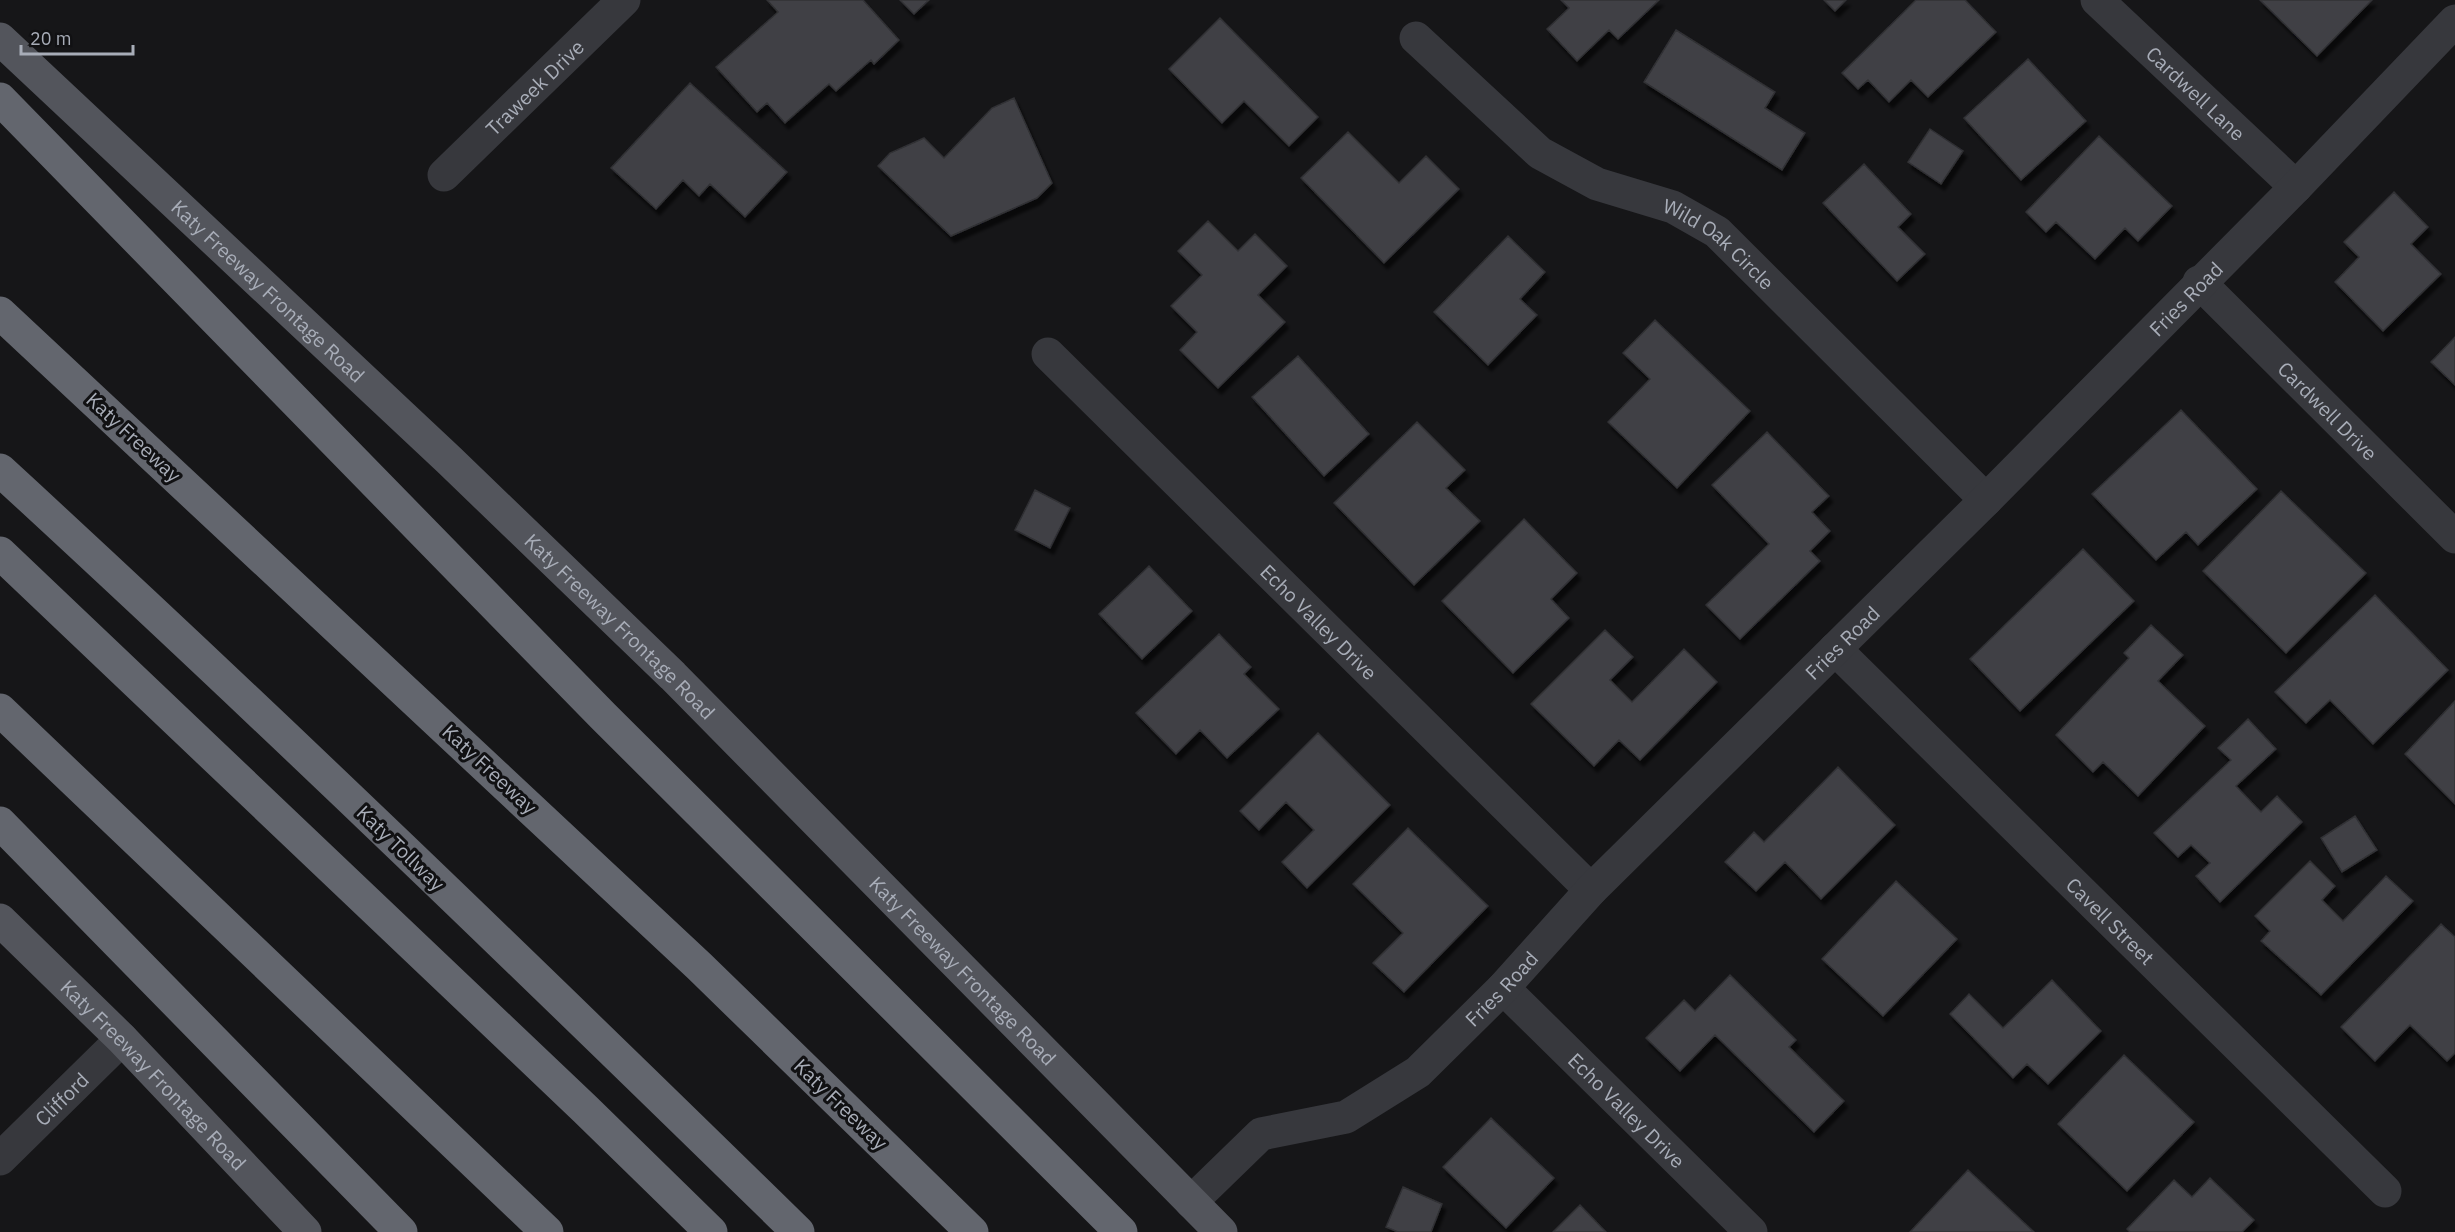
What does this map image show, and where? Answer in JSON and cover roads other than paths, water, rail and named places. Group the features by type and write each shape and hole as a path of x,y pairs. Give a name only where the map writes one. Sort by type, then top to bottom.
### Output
{"highway":[{"path":"0,99 603,716 1121,1232"},
{"name":"Katy Freeway","path":"0,313 682,950 972,1232"},
{"name":"Katy Tollway","path":"0,470 231,686 590,1029 798,1232"},
{"path":"0,553 585,1109 711,1232"},
{"path":"0,710 547,1232"},
{"path":"0,823 401,1232"}],"main road":[{"name":"Katy Freeway Frontage Road","path":"0,39 441,452 673,676 1221,1232"},
{"name":"Katy Freeway Frontage Road","path":"0,920 122,1039 304,1232"}],"street":[{"name":"Traweek Drive","path":"444,175 624,0"},
{"name":"Cardwell Lane","path":"2097,0 2296,187"},
{"name":"Fries Road","path":"1191,1202 1261,1134 1346,1117 1418,1072 1503,988 1591,890 1986,500 2199,282 2296,187 2455,21"},
{"name":"Wild Oak Circle","path":"1416,38 1540,153 1597,184 1673,207 1717,232 1986,500"},
{"name":"Cardwell Drive","path":"2199,282 2455,537"},
{"name":"Echo Valley Drive","path":"1048,354 1591,890"},
{"name":"Cavell Street","path":"1835,649 2385,1191"},
{"name":"Echo Valley Drive","path":"1503,988 1751,1232"},
{"name":"Clifford","path":"0,1159 122,1039"}]}
